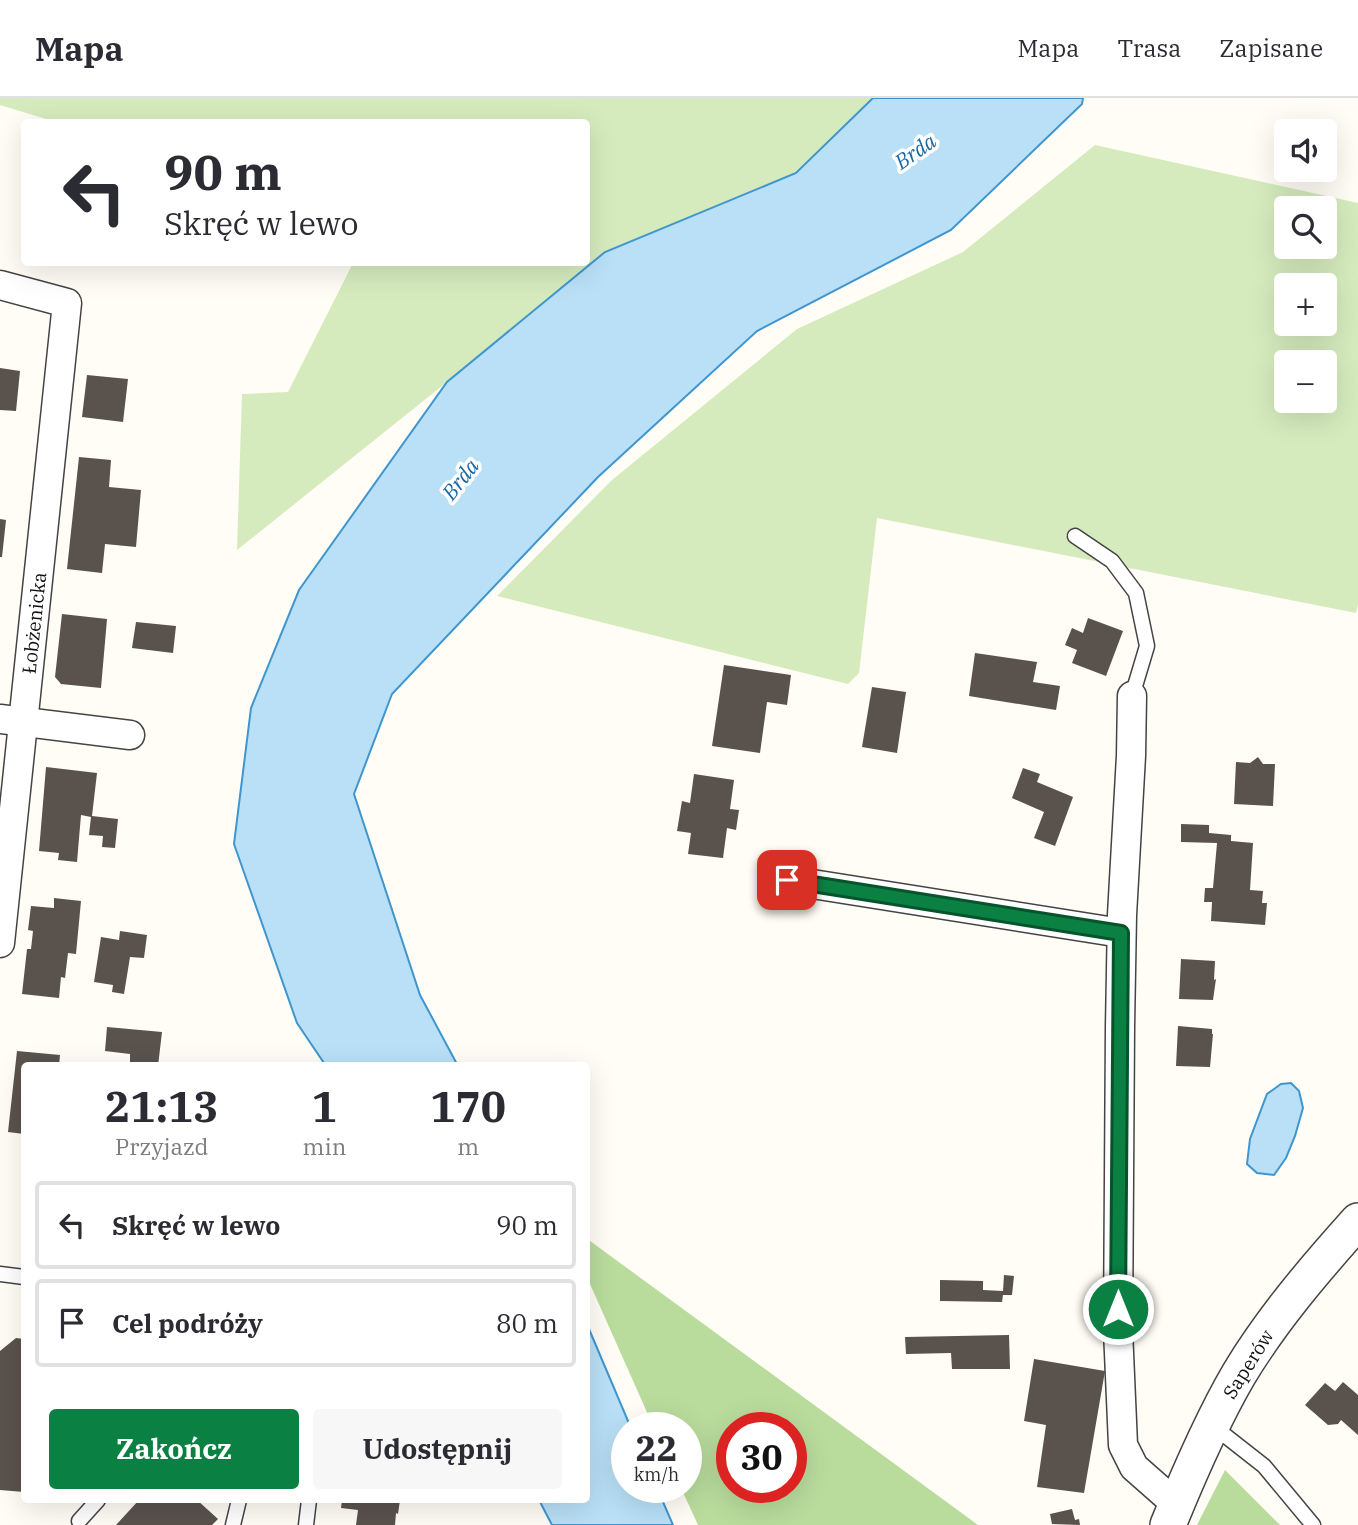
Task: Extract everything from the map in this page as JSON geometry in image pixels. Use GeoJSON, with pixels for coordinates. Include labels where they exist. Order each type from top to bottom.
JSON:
{"type":"FeatureCollection","features":[{"type":"Feature","properties":{"kind":"street","name":"Łobżenicka"},"geometry":{"type":"LineString","coordinates":[[0,285],[68,303],[12,721],[0,943]]}},
{"type":"Feature","properties":{"kind":"street"},"geometry":{"type":"LineString","coordinates":[[1132,696],[1121,933],[1118,1330],[1123,1444],[1134,1467],[1172,1515]]}},
{"type":"Feature","properties":{"kind":"street"},"geometry":{"type":"LineString","coordinates":[[12,721],[130,735]]}},
{"type":"Feature","properties":{"kind":"street"},"geometry":{"type":"LineString","coordinates":[[787,880],[1121,933]]}},
{"type":"Feature","properties":{"kind":"street","name":"Saperów"},"geometry":{"type":"LineString","coordinates":[[1172,1515],[1212,1425],[1239,1375],[1264,1336],[1358,1221]]}},
{"type":"Feature","properties":{"kind":"lane"},"geometry":{"type":"LineString","coordinates":[[1075,536],[1112,561],[1136,593],[1147,646],[1132,696]]}},
{"type":"Feature","properties":{"kind":"lane"},"geometry":{"type":"LineString","coordinates":[[0,1274],[21,1277]]}},
{"type":"Feature","properties":{"kind":"lane"},"geometry":{"type":"LineString","coordinates":[[1212,1425],[1264,1466],[1313,1525]]}},
{"type":"Feature","properties":{"kind":"lane"},"geometry":{"type":"LineString","coordinates":[[79,1521],[95,1503]]}},
{"type":"Feature","properties":{"kind":"lane"},"geometry":{"type":"LineString","coordinates":[[233,1525],[238,1503]]}},
{"type":"Feature","properties":{"kind":"lane"},"geometry":{"type":"LineString","coordinates":[[306,1525],[309,1503]]}},
{"type":"Feature","properties":{"kind":"green space"},"geometry":{"type":"Polygon","coordinates":[[[0,98],[873,98],[796,173],[605,252],[590,264],[590,119],[46,119],[0,105],[0,98]]]}},
{"type":"Feature","properties":{"kind":"green space"},"geometry":{"type":"Polygon","coordinates":[[[1095,145],[1326,196],[1274,196],[1274,259],[1337,259],[1337,198],[1358,203],[1356,613],[877,518],[859,673],[848,684],[497,596],[612,480],[797,329],[963,252],[1095,145]]]}},
{"type":"Feature","properties":{"kind":"green space"},"geometry":{"type":"Polygon","coordinates":[[[351,266],[588,266],[237,550],[242,394],[288,392],[351,266]]]}},
{"type":"Feature","properties":{"kind":"green space"},"geometry":{"type":"Polygon","coordinates":[[[590,1241],[978,1525],[698,1525],[688,1503],[702,1503],[702,1412],[647,1412],[590,1284],[590,1241]]]}},
{"type":"Feature","properties":{"kind":"green space"},"geometry":{"type":"Polygon","coordinates":[[[1225,1470],[1280,1525],[1197,1525],[1225,1470]]]}},
{"type":"Feature","properties":{"kind":"water","name":"Brda"},"geometry":{"type":"Polygon","coordinates":[[[873,98],[1083,98],[1082,104],[951,230],[757,331],[598,477],[392,694],[354,794],[420,995],[456,1062],[323,1062],[297,1023],[234,844],[251,708],[299,590],[447,382],[605,252],[796,173],[873,98]]]}},
{"type":"Feature","properties":{"kind":"water"},"geometry":{"type":"Polygon","coordinates":[[[1291,1083],[1299,1091],[1303,1108],[1295,1136],[1286,1158],[1274,1175],[1257,1173],[1247,1164],[1250,1139],[1267,1094],[1281,1084],[1291,1083]]]}},
{"type":"Feature","properties":{"kind":"water"},"geometry":{"type":"Polygon","coordinates":[[[590,1331],[624,1412],[611,1412],[611,1503],[663,1503],[673,1525],[552,1525],[541,1503],[590,1503],[590,1331]]]}},
{"type":"Feature","properties":{"kind":"building"},"geometry":{"type":"Polygon","coordinates":[[[0,368],[20,371],[16,411],[0,410],[0,368]]]}},
{"type":"Feature","properties":{"kind":"building"},"geometry":{"type":"Polygon","coordinates":[[[87,375],[128,379],[123,422],[82,417],[87,375]]]}},
{"type":"Feature","properties":{"kind":"building"},"geometry":{"type":"Polygon","coordinates":[[[79,457],[111,460],[109,487],[141,490],[136,547],[105,544],[102,573],[67,569],[79,457]]]}},
{"type":"Feature","properties":{"kind":"building"},"geometry":{"type":"Polygon","coordinates":[[[0,519],[6,520],[2,557],[0,557],[0,519]]]}},
{"type":"Feature","properties":{"kind":"building"},"geometry":{"type":"Polygon","coordinates":[[[62,614],[107,619],[101,688],[61,684],[55,677],[62,614]]]}},
{"type":"Feature","properties":{"kind":"building"},"geometry":{"type":"Polygon","coordinates":[[[1088,618],[1123,631],[1106,676],[1072,663],[1077,650],[1065,645],[1072,628],[1083,633],[1088,618]]]}},
{"type":"Feature","properties":{"kind":"building"},"geometry":{"type":"Polygon","coordinates":[[[136,622],[176,626],[173,653],[132,648],[136,622]]]}},
{"type":"Feature","properties":{"kind":"building"},"geometry":{"type":"Polygon","coordinates":[[[975,653],[1037,662],[1033,682],[1060,686],[1056,710],[969,696],[975,653]]]}},
{"type":"Feature","properties":{"kind":"building"},"geometry":{"type":"Polygon","coordinates":[[[724,665],[791,675],[787,705],[767,702],[760,753],[712,746],[724,665]]]}},
{"type":"Feature","properties":{"kind":"building"},"geometry":{"type":"Polygon","coordinates":[[[872,687],[906,692],[897,753],[862,747],[872,687]]]}},
{"type":"Feature","properties":{"kind":"building"},"geometry":{"type":"Polygon","coordinates":[[[1258,757],[1263,764],[1275,764],[1273,806],[1234,804],[1236,762],[1250,763],[1258,757]]]}},
{"type":"Feature","properties":{"kind":"building"},"geometry":{"type":"Polygon","coordinates":[[[46,767],[97,773],[92,816],[118,819],[115,848],[102,847],[103,836],[89,835],[91,817],[81,815],[77,862],[58,860],[59,853],[39,851],[46,767]]]}},
{"type":"Feature","properties":{"kind":"building"},"geometry":{"type":"Polygon","coordinates":[[[1023,768],[1040,774],[1037,782],[1073,797],[1055,846],[1034,838],[1044,812],[1012,798],[1023,768]]]}},
{"type":"Feature","properties":{"kind":"building"},"geometry":{"type":"Polygon","coordinates":[[[694,774],[734,780],[730,809],[739,810],[736,830],[727,828],[723,858],[688,854],[691,833],[677,831],[682,801],[690,803],[694,774]]]}},
{"type":"Feature","properties":{"kind":"building"},"geometry":{"type":"Polygon","coordinates":[[[1181,824],[1209,825],[1209,833],[1231,835],[1231,841],[1253,843],[1250,890],[1263,891],[1262,903],[1267,903],[1265,925],[1211,921],[1212,902],[1204,902],[1205,888],[1213,888],[1217,843],[1181,842],[1181,824]]]}},
{"type":"Feature","properties":{"kind":"building"},"geometry":{"type":"Polygon","coordinates":[[[54,898],[81,901],[76,954],[68,953],[65,978],[61,977],[59,998],[22,994],[27,949],[31,949],[33,931],[28,930],[31,906],[54,908],[54,898]]]}},
{"type":"Feature","properties":{"kind":"building"},"geometry":{"type":"Polygon","coordinates":[[[120,931],[147,935],[144,958],[130,957],[124,994],[112,992],[113,985],[94,982],[101,937],[119,940],[120,931]]]}},
{"type":"Feature","properties":{"kind":"building"},"geometry":{"type":"Polygon","coordinates":[[[1181,959],[1215,961],[1213,1000],[1179,999],[1181,959]]]}},
{"type":"Feature","properties":{"kind":"building"},"geometry":{"type":"Polygon","coordinates":[[[1178,1026],[1212,1029],[1210,1067],[1176,1066],[1178,1026]]]}},
{"type":"Feature","properties":{"kind":"building"},"geometry":{"type":"Polygon","coordinates":[[[107,1027],[162,1032],[158,1062],[130,1062],[130,1054],[105,1051],[107,1027]]]}},
{"type":"Feature","properties":{"kind":"building"},"geometry":{"type":"Polygon","coordinates":[[[17,1051],[60,1055],[59,1062],[21,1062],[21,1134],[8,1132],[17,1051]]]}},
{"type":"Feature","properties":{"kind":"building"},"geometry":{"type":"Polygon","coordinates":[[[1004,1275],[1014,1276],[1012,1295],[1003,1295],[1002,1302],[940,1301],[940,1280],[983,1281],[983,1290],[1003,1291],[1004,1275]]]}},
{"type":"Feature","properties":{"kind":"building"},"geometry":{"type":"Polygon","coordinates":[[[1009,1335],[1010,1369],[952,1369],[951,1353],[906,1354],[905,1337],[1009,1335]]]}},
{"type":"Feature","properties":{"kind":"building"},"geometry":{"type":"Polygon","coordinates":[[[16,1338],[21,1339],[21,1492],[0,1490],[0,1351],[16,1338]]]}},
{"type":"Feature","properties":{"kind":"building"},"geometry":{"type":"Polygon","coordinates":[[[1034,1359],[1105,1371],[1084,1493],[1037,1487],[1046,1425],[1024,1421],[1034,1359]]]}},
{"type":"Feature","properties":{"kind":"building"},"geometry":{"type":"Polygon","coordinates":[[[1343,1382],[1358,1395],[1358,1435],[1341,1420],[1338,1424],[1328,1425],[1305,1405],[1325,1383],[1335,1391],[1343,1382]]]}},
{"type":"Feature","properties":{"kind":"building"},"geometry":{"type":"Polygon","coordinates":[[[136,1503],[200,1503],[218,1519],[212,1525],[116,1525],[136,1503]]]}},
{"type":"Feature","properties":{"kind":"building"},"geometry":{"type":"Polygon","coordinates":[[[342,1503],[400,1503],[395,1525],[356,1525],[358,1510],[341,1508],[342,1503]]]}},
{"type":"Feature","properties":{"kind":"building"},"geometry":{"type":"Polygon","coordinates":[[[1072,1509],[1075,1520],[1079,1519],[1080,1525],[1052,1524],[1050,1514],[1072,1509]]]}},
{"type":"Feature","properties":{"kind":"route"},"geometry":{"type":"LineString","coordinates":[[787,880],[1121,933],[1118,1309]]}}]}
